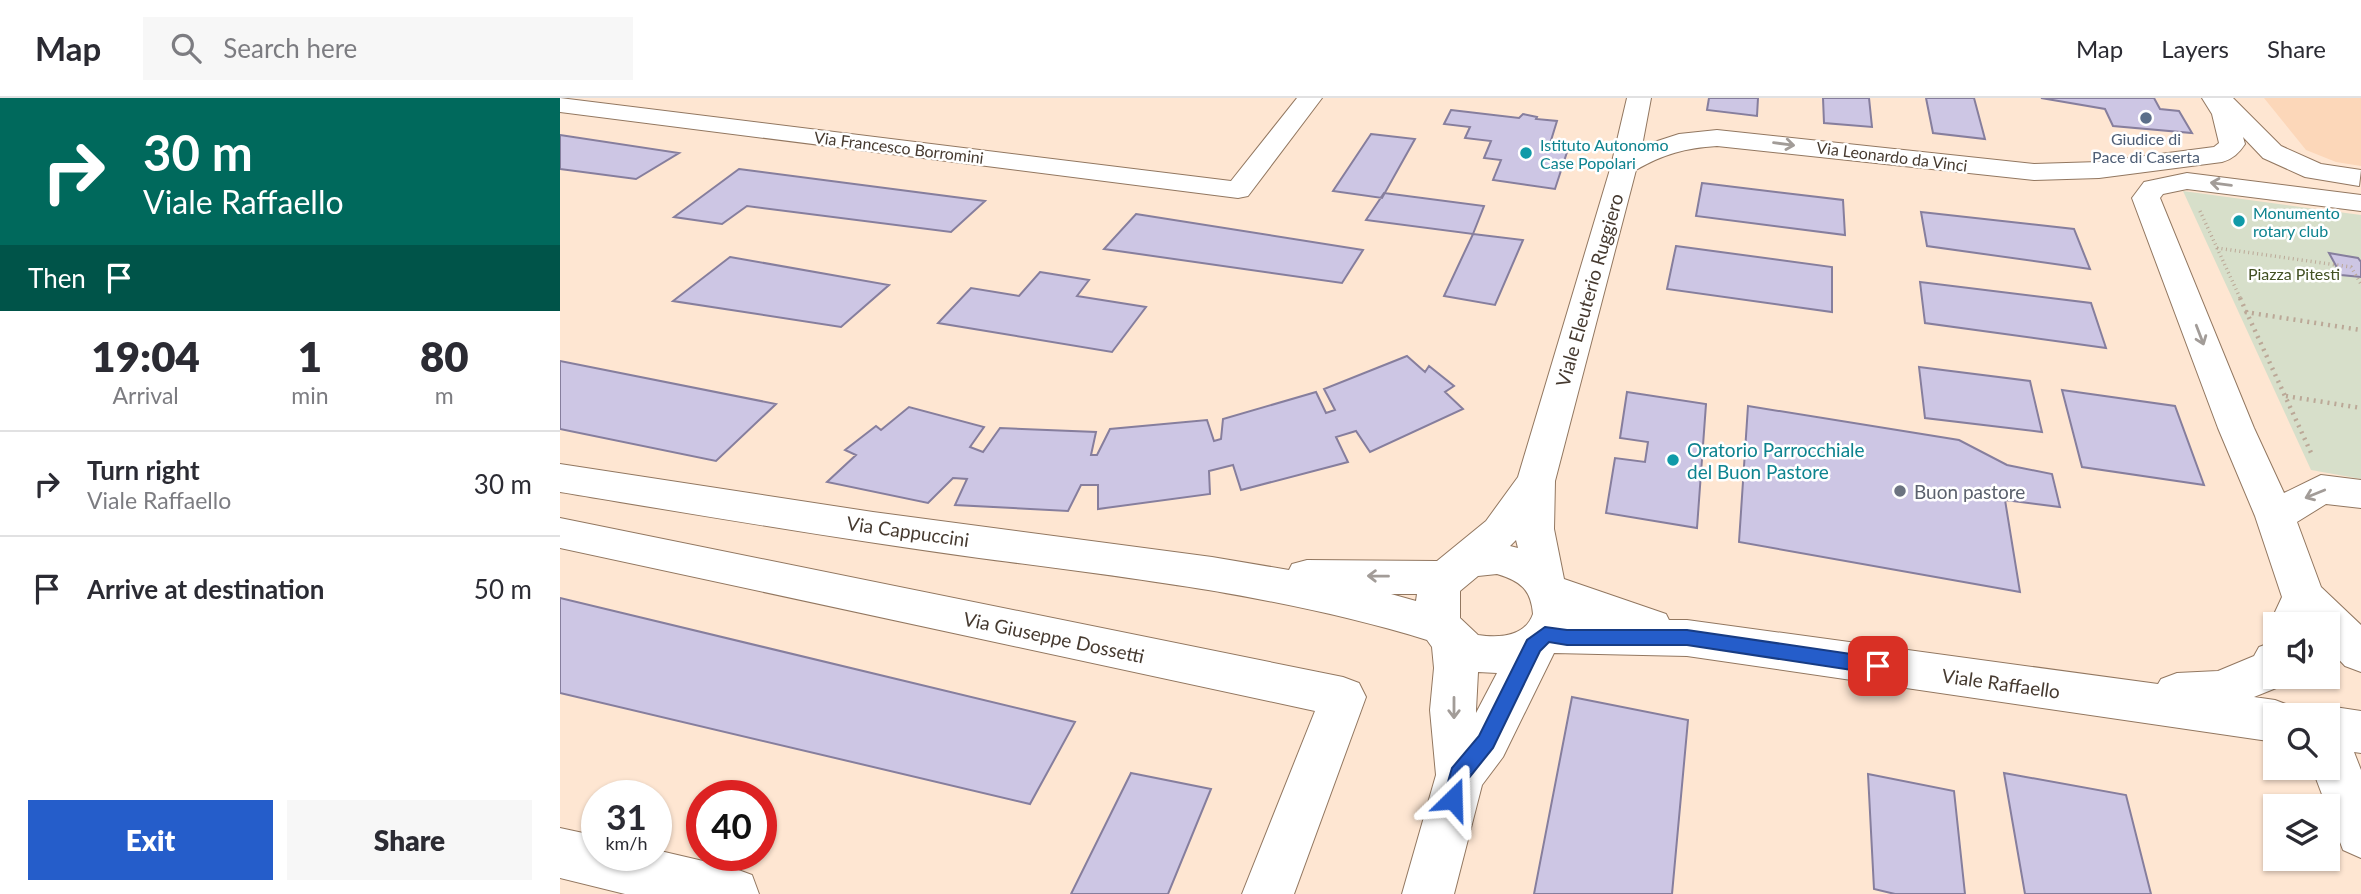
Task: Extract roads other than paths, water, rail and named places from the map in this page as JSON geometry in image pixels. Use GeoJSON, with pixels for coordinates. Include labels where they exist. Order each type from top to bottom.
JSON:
{"type":"FeatureCollection","features":[{"type":"Feature","properties":{"kind":"street","name":"Via Francesco Borromini"},"geometry":{"type":"LineString","coordinates":[[560,105],[1238,190],[1310,98]]}},
{"type":"Feature","properties":{"kind":"street","name":"Viale Eleuterio Ruggiero"},"geometry":{"type":"LineString","coordinates":[[1548,585],[1534,529],[1536,481],[1624,166],[1639,98]]}},
{"type":"Feature","properties":{"kind":"street"},"geometry":{"type":"LineString","coordinates":[[2217,98],[2232,144],[2246,165],[2286,188],[2311,195]]}},
{"type":"Feature","properties":{"kind":"street"},"geometry":{"type":"LineString","coordinates":[[2217,98],[2272,152],[2315,170],[2361,179]]}},
{"type":"Feature","properties":{"kind":"street","name":"Via Leonardo da Vinci"},"geometry":{"type":"LineString","coordinates":[[1660,112],[1749,140]]}},
{"type":"Feature","properties":{"kind":"street","name":"Via Leonardo da Vinci"},"geometry":{"type":"LineString","coordinates":[[1624,166],[1656,146],[1684,140],[1749,140],[2034,172],[2099,170],[2196,158],[2222,154],[2232,144]]}},
{"type":"Feature","properties":{"kind":"street","name":"Via Leonardo da Vinci"},"geometry":{"type":"LineString","coordinates":[[2034,172],[2116,198],[2129,207],[2164,244]]}},
{"type":"Feature","properties":{"kind":"street"},"geometry":{"type":"LineString","coordinates":[[2361,201],[2208,183],[2168,183],[2154,188],[2146,198],[2274,516],[2297,611],[2361,653]]}},
{"type":"Feature","properties":{"kind":"street","name":"Via Cappuccini"},"geometry":{"type":"LineString","coordinates":[[560,478],[913,533],[1256,579],[1447,634]]}},
{"type":"Feature","properties":{"kind":"street","name":"Viale Eleuterio Ruggiero"},"geometry":{"type":"LineString","coordinates":[[1455,572],[1500,532],[1536,481]]}},
{"type":"Feature","properties":{"kind":"street"},"geometry":{"type":"LineString","coordinates":[[2274,516],[2321,489],[2361,494]]}},
{"type":"Feature","properties":{"kind":"street","name":"Via Giuseppe Dossetti"},"geometry":{"type":"LineString","coordinates":[[560,533],[1343,697],[1268,894]]}},
{"type":"Feature","properties":{"kind":"street"},"geometry":{"type":"LineString","coordinates":[[1428,894],[1460,775],[1453,709],[1456,668],[1447,634],[1435,610],[1437,593],[1455,572],[1479,559],[1497,558],[1531,568],[1548,585],[1555,606],[1553,621],[1540,640],[1486,742],[1460,775]]}},
{"type":"Feature","properties":{"kind":"street","name":"Via Cappuccini"},"geometry":{"type":"LineString","coordinates":[[1256,579],[1455,572]]}},
{"type":"Feature","properties":{"kind":"street","name":"Viale Raffaello"},"geometry":{"type":"LineString","coordinates":[[1548,585],[1687,638]]}},
{"type":"Feature","properties":{"kind":"street"},"geometry":{"type":"LineString","coordinates":[[1447,634],[1467,650],[1484,655],[1519,653],[1540,640]]}},
{"type":"Feature","properties":{"kind":"street","name":"Viale Raffaello"},"geometry":{"type":"LineString","coordinates":[[1540,640],[1687,638],[2263,718]]}},
{"type":"Feature","properties":{"kind":"street"},"geometry":{"type":"LineString","coordinates":[[2098,697],[2220,691],[2263,673]]}},
{"type":"Feature","properties":{"kind":"street"},"geometry":{"type":"LineString","coordinates":[[2340,729],[2361,732]]}},
{"type":"Feature","properties":{"kind":"street"},"geometry":{"type":"LineString","coordinates":[[2340,779],[2361,834]]}},
{"type":"Feature","properties":{"kind":"street"},"geometry":{"type":"LineString","coordinates":[[560,853],[733,894]]}},
{"type":"Feature","properties":{"kind":"place","name":"Giudice di Pace di Caserta"},"geometry":{"type":"Point","coordinates":[2146,118]}},
{"type":"Feature","properties":{"kind":"place","name":"Istituto Autonomo Case Popolari"},"geometry":{"type":"Point","coordinates":[1526,153]}},
{"type":"Feature","properties":{"kind":"place","name":"Monumento rotary club"},"geometry":{"type":"Point","coordinates":[2239,221]}},
{"type":"Feature","properties":{"kind":"place","name":"Oratorio Parrocchiale del Buon Pastore"},"geometry":{"type":"Point","coordinates":[1673,460]}},
{"type":"Feature","properties":{"kind":"place","name":"Buon pastore"},"geometry":{"type":"Point","coordinates":[1900,491]}},
{"type":"Feature","properties":{"kind":"park label","name":"Piazza Pitesti"},"geometry":{"type":"Point","coordinates":[2294,273]}}]}
